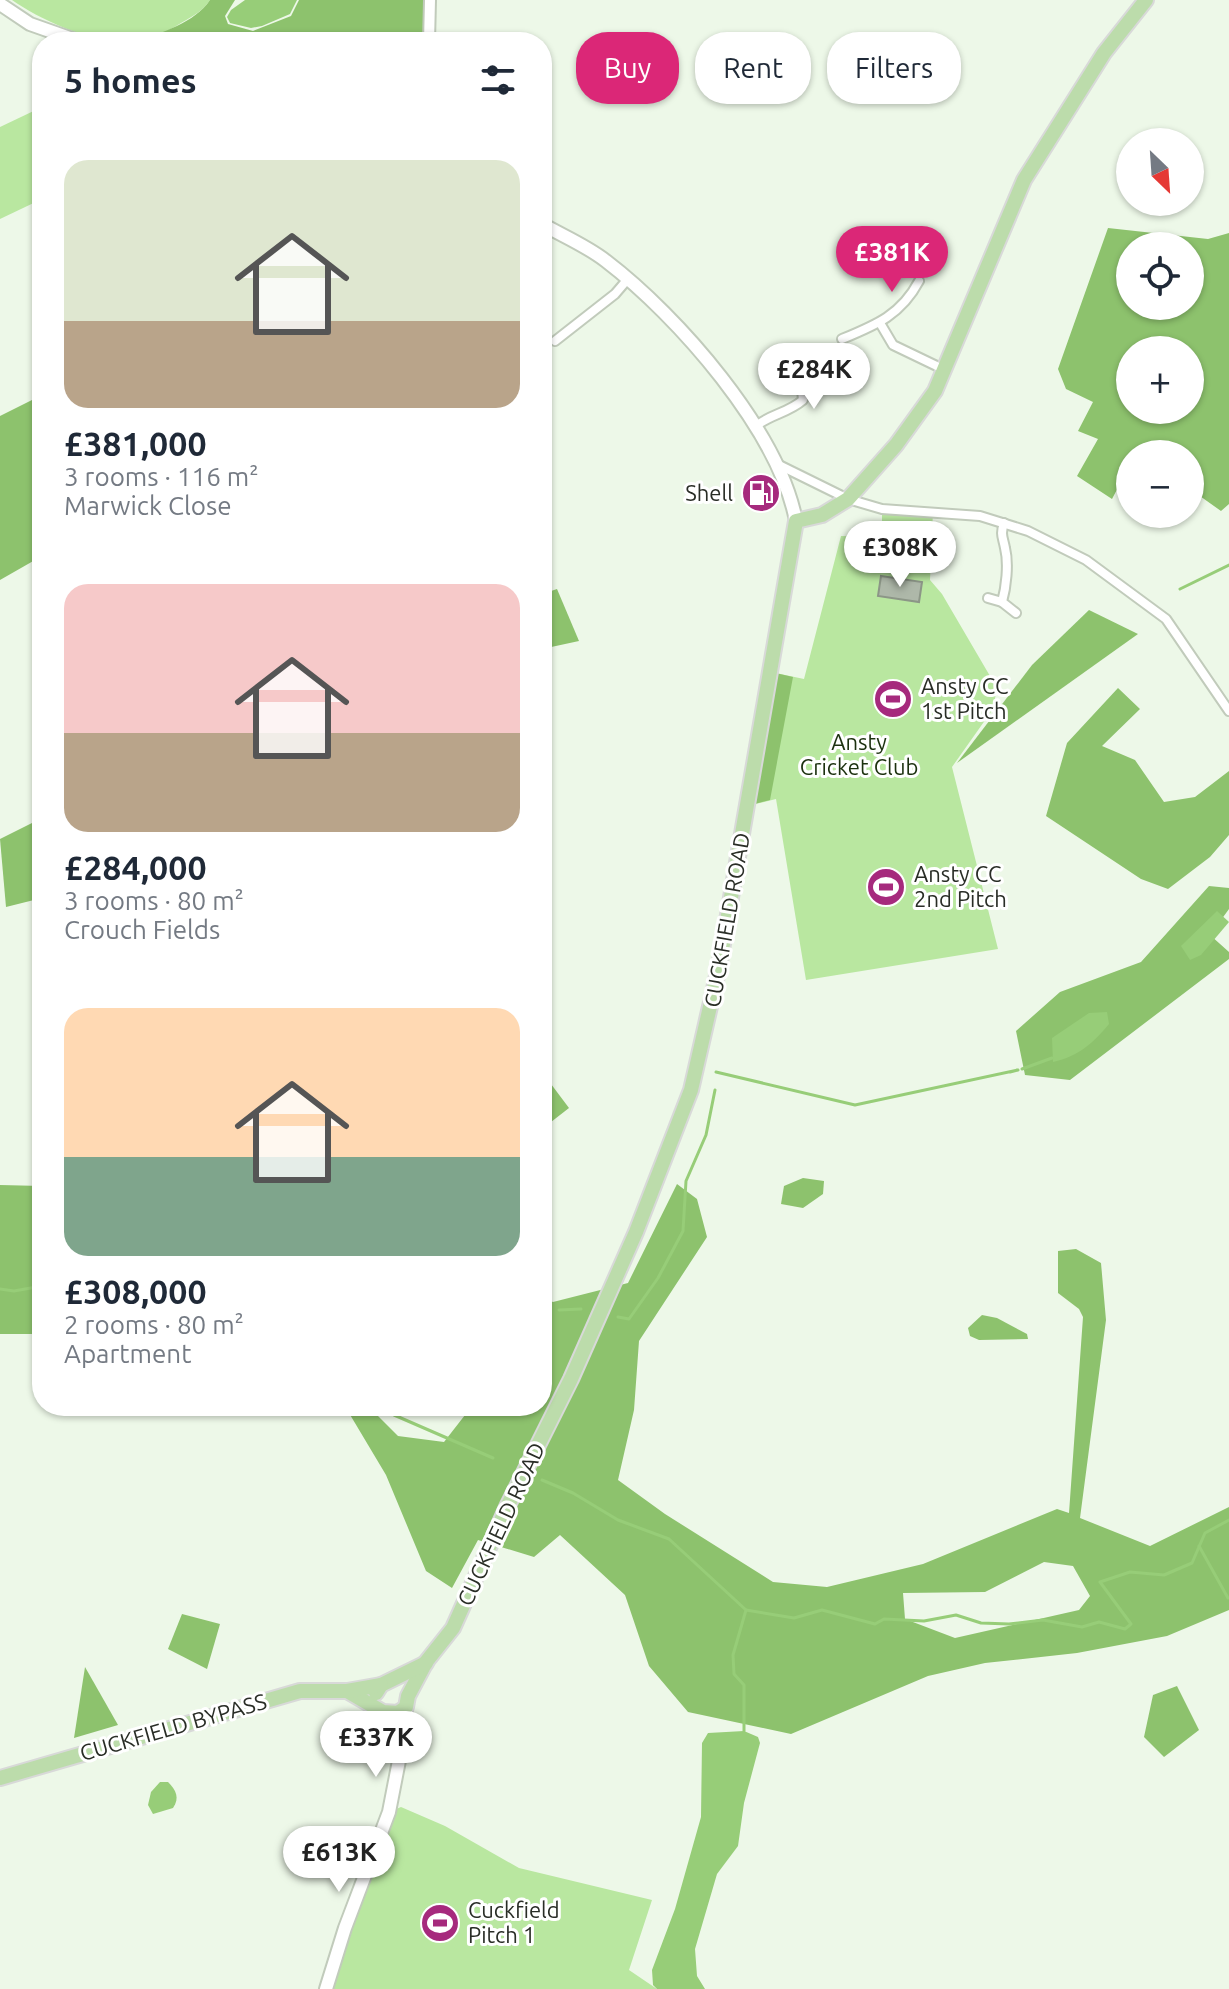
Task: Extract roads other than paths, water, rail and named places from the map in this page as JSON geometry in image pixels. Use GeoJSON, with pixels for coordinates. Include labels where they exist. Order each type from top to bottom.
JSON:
{"type":"FeatureCollection","features":[{"type":"Feature","properties":{"kind":"highway"},"geometry":{"type":"LineString","coordinates":[[796,521],[822,515],[848,499],[896,445],[946,371],[1024,180],[1104,53],[1146,0]]}},
{"type":"Feature","properties":{"kind":"highway","name":"CUCKFIELD ROAD"},"geometry":{"type":"LineString","coordinates":[[407,1701],[426,1662],[453,1628],[508,1505],[571,1379],[636,1232],[691,1090],[719,967],[796,521]]}},
{"type":"Feature","properties":{"kind":"highway","name":"CUCKFIELD ROAD"},"geometry":{"type":"LineString","coordinates":[[386,1684],[426,1662]]}},
{"type":"Feature","properties":{"kind":"highway"},"geometry":{"type":"LineString","coordinates":[[386,1684],[402,1686],[407,1701],[398,1713],[383,1712],[375,1699],[386,1684]]}},
{"type":"Feature","properties":{"kind":"highway","name":"CUCKFIELD BYPASS"},"geometry":{"type":"LineString","coordinates":[[0,1778],[276,1697],[321,1689],[347,1691],[386,1684]]}},
{"type":"Feature","properties":{"kind":"highway","name":"CUCKFIELD BYPASS"},"geometry":{"type":"LineString","coordinates":[[347,1691],[383,1712]]}},
{"type":"Feature","properties":{"kind":"main road"},"geometry":{"type":"LineString","coordinates":[[0,4],[30,24],[53,32]]}},
{"type":"Feature","properties":{"kind":"main road","name":"CUCKFIELD ROAD"},"geometry":{"type":"LineString","coordinates":[[552,230],[605,260],[679,330],[756,426],[787,485],[796,521]]}},
{"type":"Feature","properties":{"kind":"main road"},"geometry":{"type":"LineString","coordinates":[[326,1989],[345,1928],[389,1812],[404,1735],[407,1701]]}},
{"type":"Feature","properties":{"kind":"main road"},"geometry":{"type":"LineString","coordinates":[[383,1712],[399,1750]]}},
{"type":"Feature","properties":{"kind":"street"},"geometry":{"type":"LineString","coordinates":[[429,32],[430,0]]}},
{"type":"Feature","properties":{"kind":"street"},"geometry":{"type":"LineString","coordinates":[[555,341],[615,294],[627,280]]}},
{"type":"Feature","properties":{"kind":"street"},"geometry":{"type":"LineString","coordinates":[[842,339],[880,323],[909,299],[919,281]]}},
{"type":"Feature","properties":{"kind":"street"},"geometry":{"type":"LineString","coordinates":[[880,323],[893,345],[946,371]]}},
{"type":"Feature","properties":{"kind":"street"},"geometry":{"type":"LineString","coordinates":[[777,375],[804,361]]}},
{"type":"Feature","properties":{"kind":"street"},"geometry":{"type":"LineString","coordinates":[[756,426],[767,417],[780,415],[803,400],[802,390],[789,369]]}},
{"type":"Feature","properties":{"kind":"street"},"geometry":{"type":"LineString","coordinates":[[777,464],[848,499],[882,509],[980,516],[1004,523],[1086,560],[1166,619],[1229,711]]}},
{"type":"Feature","properties":{"kind":"street"},"geometry":{"type":"LineString","coordinates":[[1002,602],[1006,549],[1000,533],[1004,523]]}},
{"type":"Feature","properties":{"kind":"street"},"geometry":{"type":"LineString","coordinates":[[988,598],[1002,602],[1016,613]]}},
{"type":"Feature","properties":{"kind":"waterway"},"geometry":{"type":"LineString","coordinates":[[1180,589],[1229,565]]}},
{"type":"Feature","properties":{"kind":"waterway"},"geometry":{"type":"LineString","coordinates":[[1022,1069],[1052,1058]]}},
{"type":"Feature","properties":{"kind":"waterway"},"geometry":{"type":"LineString","coordinates":[[716,1072],[855,1105],[1018,1070],[1010,1072]]}},
{"type":"Feature","properties":{"kind":"waterway"},"geometry":{"type":"LineString","coordinates":[[618,1317],[629,1319],[658,1278],[683,1231],[686,1181],[706,1135],[715,1090]]}},
{"type":"Feature","properties":{"kind":"waterway"},"geometry":{"type":"LineString","coordinates":[[0,1289],[14,1291],[32,1288]]}},
{"type":"Feature","properties":{"kind":"waterway"},"geometry":{"type":"LineString","coordinates":[[559,1310],[581,1309]]}},
{"type":"Feature","properties":{"kind":"waterway"},"geometry":{"type":"LineString","coordinates":[[396,1416],[493,1458]]}},
{"type":"Feature","properties":{"kind":"waterway"},"geometry":{"type":"LineString","coordinates":[[542,1480],[573,1493],[618,1520],[669,1539],[746,1610],[794,1618],[822,1610],[875,1624],[884,1619],[924,1621],[956,1615],[981,1623],[1043,1620],[1082,1627],[1099,1622],[1125,1629],[1131,1624],[1100,1582],[1130,1572],[1164,1575],[1192,1563],[1205,1533],[1229,1520]]}},
{"type":"Feature","properties":{"kind":"waterway"},"geometry":{"type":"LineString","coordinates":[[1199,1546],[1228,1598]]}},
{"type":"Feature","properties":{"kind":"waterway"},"geometry":{"type":"LineString","coordinates":[[744,1731],[744,1685],[734,1674],[733,1655],[746,1610]]}},
{"type":"Feature","properties":{"kind":"place","name":"Shell"},"geometry":{"type":"Point","coordinates":[761,493]}},
{"type":"Feature","properties":{"kind":"place","name":"Ansty CC 1st Pitch"},"geometry":{"type":"Point","coordinates":[893,699]}},
{"type":"Feature","properties":{"kind":"place","name":"Ansty CC 2nd Pitch"},"geometry":{"type":"Point","coordinates":[886,887]}},
{"type":"Feature","properties":{"kind":"place","name":"Cuckfield Pitch 1"},"geometry":{"type":"Point","coordinates":[440,1923]}},
{"type":"Feature","properties":{"kind":"park label","name":"Ansty Cricket Club"},"geometry":{"type":"Point","coordinates":[859,754]}}]}
